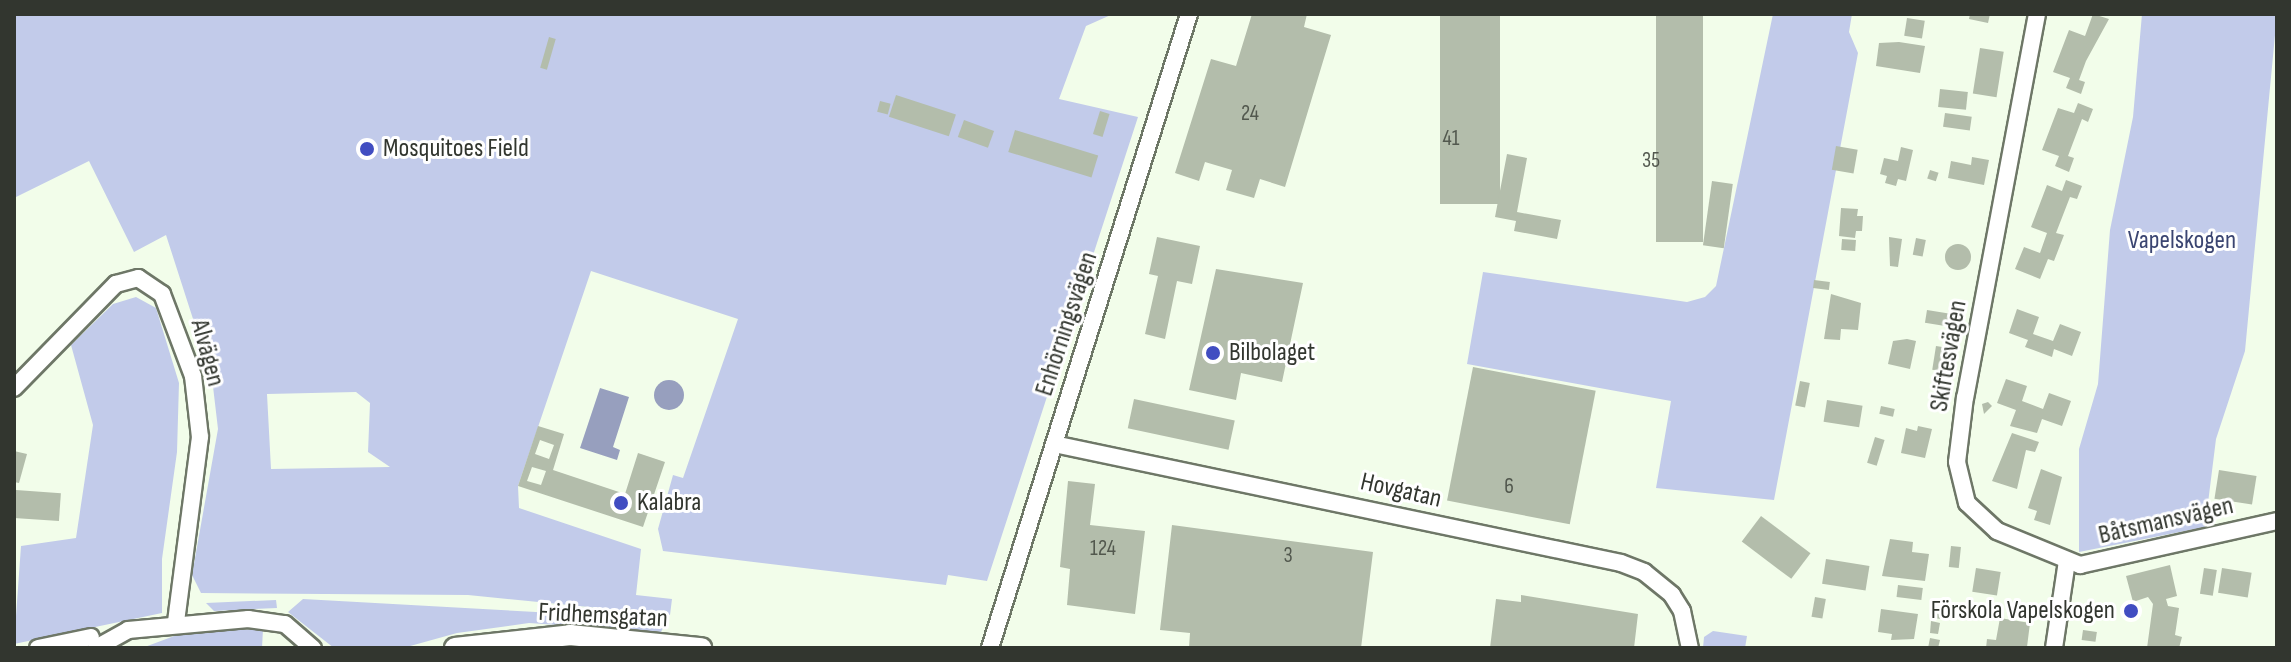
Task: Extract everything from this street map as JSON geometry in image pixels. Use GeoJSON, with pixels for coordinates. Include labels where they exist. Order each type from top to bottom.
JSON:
{"type":"FeatureCollection","features":[{"type":"Feature","properties":{"kind":"street","name":"Enhörningsvägen"},"geometry":{"type":"LineString","coordinates":[[990,648],[1189,14]]}},
{"type":"Feature","properties":{"kind":"street","name":"Skiftesvägen"},"geometry":{"type":"LineString","coordinates":[[2037,14],[1957,462],[1967,503],[1980,520],[2067,561]]}},
{"type":"Feature","properties":{"kind":"street","name":"Alvägen"},"geometry":{"type":"LineString","coordinates":[[14,388],[116,284],[138,278],[162,294],[193,376],[200,437],[176,623]]}},
{"type":"Feature","properties":{"kind":"street","name":"Hovgatan"},"geometry":{"type":"LineString","coordinates":[[1054,444],[1621,563],[1644,572],[1672,595],[1682,611],[1690,648]]}},
{"type":"Feature","properties":{"kind":"street","name":"Båtsmansvägen"},"geometry":{"type":"LineString","coordinates":[[2067,561],[2080,565],[2108,560],[2277,521]]}},
{"type":"Feature","properties":{"kind":"street"},"geometry":{"type":"LineString","coordinates":[[2054,648],[2067,561]]}},
{"type":"Feature","properties":{"kind":"street"},"geometry":{"type":"LineString","coordinates":[[38,648],[94,642],[128,630],[176,623],[277,621],[297,631],[313,648]]}},
{"type":"Feature","properties":{"kind":"street","name":"Fridhemsgatan"},"geometry":{"type":"LineString","coordinates":[[455,648],[570,635],[701,648]]}},
{"type":"Feature","properties":{"kind":"green space"},"geometry":{"type":"Polygon","coordinates":[[[14,14],[1113,14],[1086,26],[1059,99],[1138,117],[987,581],[948,575],[946,585],[663,551],[658,529],[673,475],[683,478],[738,319],[591,271],[518,486],[519,508],[641,549],[636,595],[672,599],[670,615],[468,595],[201,593],[192,575],[218,429],[212,378],[166,235],[134,252],[89,161],[14,198],[14,14]],[[356,392],[267,394],[271,469],[390,467],[368,452],[370,403],[356,392]]]}},
{"type":"Feature","properties":{"kind":"green space"},"geometry":{"type":"Polygon","coordinates":[[[1773,14],[1852,14],[1849,32],[1858,53],[1774,500],[1656,488],[1671,401],[1467,364],[1483,272],[1687,302],[1705,297],[1716,286],[1773,14]]]}},
{"type":"Feature","properties":{"kind":"green space","name":"Vapelskogen"},"geometry":{"type":"Polygon","coordinates":[[[2142,14],[2277,14],[2245,351],[2216,439],[2205,527],[2079,552],[2079,449],[2098,384],[2110,230],[2133,117],[2142,14]]]}},
{"type":"Feature","properties":{"kind":"green space"},"geometry":{"type":"Polygon","coordinates":[[[136,297],[156,308],[179,383],[177,452],[162,559],[162,613],[14,644],[21,546],[76,538],[93,425],[71,345],[113,304],[136,297]]]}},
{"type":"Feature","properties":{"kind":"green space"},"geometry":{"type":"Polygon","coordinates":[[[303,599],[536,612],[663,628],[661,632],[529,623],[457,633],[403,648],[334,648],[288,612],[303,599]]]}},
{"type":"Feature","properties":{"kind":"green space"},"geometry":{"type":"Polygon","coordinates":[[[276,600],[277,608],[214,611],[206,603],[276,600]]]}},
{"type":"Feature","properties":{"kind":"green space"},"geometry":{"type":"Polygon","coordinates":[[[263,629],[262,648],[142,648],[185,632],[263,629]]]}},
{"type":"Feature","properties":{"kind":"green space"},"geometry":{"type":"Polygon","coordinates":[[[1713,631],[1747,636],[1745,648],[1703,648],[1704,637],[1713,631]]]}},
{"type":"Feature","properties":{"kind":"shaded area"},"geometry":{"type":"Polygon","coordinates":[[[669,380],[680,384],[684,395],[680,406],[669,410],[658,406],[654,395],[658,384],[669,380]]]}},
{"type":"Feature","properties":{"kind":"shaded area"},"geometry":{"type":"Polygon","coordinates":[[[600,388],[629,397],[613,447],[620,450],[617,460],[580,448],[600,388]]]}},
{"type":"Feature","properties":{"kind":"building"},"geometry":{"type":"Polygon","coordinates":[[[1252,14],[1307,14],[1304,27],[1331,35],[1285,187],[1260,179],[1254,198],[1226,190],[1232,170],[1205,162],[1199,181],[1175,173],[1211,59],[1236,66],[1252,14]]]}},
{"type":"Feature","properties":{"kind":"building"},"geometry":{"type":"Polygon","coordinates":[[[1440,14],[1500,14],[1500,204],[1440,204],[1440,14]]]}},
{"type":"Feature","properties":{"kind":"building"},"geometry":{"type":"Polygon","coordinates":[[[1656,14],[1703,14],[1703,242],[1656,242],[1656,14]]]}},
{"type":"Feature","properties":{"kind":"building"},"geometry":{"type":"Polygon","coordinates":[[[1970,14],[1990,14],[1988,23],[1969,19],[1970,14]]]}},
{"type":"Feature","properties":{"kind":"building"},"geometry":{"type":"Polygon","coordinates":[[[2093,14],[2109,19],[2086,61],[2079,80],[2085,82],[2081,94],[2066,88],[2070,78],[2053,72],[2069,30],[2085,36],[2093,14]]]}},
{"type":"Feature","properties":{"kind":"building"},"geometry":{"type":"Polygon","coordinates":[[[1907,18],[1925,21],[1922,39],[1904,36],[1907,18]]]}},
{"type":"Feature","properties":{"kind":"building"},"geometry":{"type":"Polygon","coordinates":[[[549,37],[556,39],[547,70],[540,68],[549,37]]]}},
{"type":"Feature","properties":{"kind":"building"},"geometry":{"type":"Polygon","coordinates":[[[1879,43],[1925,46],[1920,73],[1876,66],[1879,43]]]}},
{"type":"Feature","properties":{"kind":"building"},"geometry":{"type":"Polygon","coordinates":[[[1980,48],[2004,52],[1997,97],[1973,93],[1980,48]]]}},
{"type":"Feature","properties":{"kind":"building"},"geometry":{"type":"Polygon","coordinates":[[[1940,89],[1968,92],[1966,110],[1938,107],[1940,89]]]}},
{"type":"Feature","properties":{"kind":"building"},"geometry":{"type":"Polygon","coordinates":[[[896,95],[956,114],[949,136],[889,117],[896,95]]]}},
{"type":"Feature","properties":{"kind":"building"},"geometry":{"type":"Polygon","coordinates":[[[880,101],[891,104],[888,114],[877,112],[880,101]]]}},
{"type":"Feature","properties":{"kind":"building"},"geometry":{"type":"Polygon","coordinates":[[[2078,103],[2093,109],[2088,122],[2082,119],[2068,156],[2074,158],[2069,172],[2055,166],[2059,156],[2042,150],[2058,108],[2074,113],[2078,103]]]}},
{"type":"Feature","properties":{"kind":"building"},"geometry":{"type":"Polygon","coordinates":[[[1100,111],[1110,114],[1103,137],[1093,134],[1100,111]]]}},
{"type":"Feature","properties":{"kind":"building"},"geometry":{"type":"Polygon","coordinates":[[[1945,113],[1972,117],[1970,131],[1943,127],[1945,113]]]}},
{"type":"Feature","properties":{"kind":"building"},"geometry":{"type":"Polygon","coordinates":[[[964,120],[994,131],[988,148],[958,137],[964,120]]]}},
{"type":"Feature","properties":{"kind":"building"},"geometry":{"type":"Polygon","coordinates":[[[1015,130],[1098,155],[1091,177],[1008,152],[1015,130]]]}},
{"type":"Feature","properties":{"kind":"building"},"geometry":{"type":"Polygon","coordinates":[[[1836,146],[1858,150],[1853,173],[1832,170],[1836,146]]]}},
{"type":"Feature","properties":{"kind":"building"},"geometry":{"type":"Polygon","coordinates":[[[1901,147],[1913,150],[1906,181],[1898,179],[1896,186],[1885,183],[1887,176],[1880,174],[1884,158],[1898,161],[1901,147]]]}},
{"type":"Feature","properties":{"kind":"building"},"geometry":{"type":"Polygon","coordinates":[[[1507,154],[1527,158],[1517,212],[1561,220],[1557,239],[1514,231],[1516,221],[1495,217],[1507,154]]]}},
{"type":"Feature","properties":{"kind":"building"},"geometry":{"type":"Polygon","coordinates":[[[1972,157],[1989,160],[1984,185],[1948,178],[1951,161],[1971,165],[1972,157]]]}},
{"type":"Feature","properties":{"kind":"building"},"geometry":{"type":"Polygon","coordinates":[[[1930,170],[1939,173],[1936,181],[1927,179],[1930,170]]]}},
{"type":"Feature","properties":{"kind":"building"},"geometry":{"type":"Polygon","coordinates":[[[2066,180],[2082,186],[2077,199],[2070,197],[2056,233],[2064,235],[2054,261],[2048,259],[2040,279],[2015,269],[2024,247],[2040,253],[2047,233],[2031,227],[2047,185],[2062,191],[2066,180]]]}},
{"type":"Feature","properties":{"kind":"building"},"geometry":{"type":"Polygon","coordinates":[[[1712,181],[1733,184],[1724,248],[1703,245],[1712,181]]]}},
{"type":"Feature","properties":{"kind":"building"},"geometry":{"type":"Polygon","coordinates":[[[1841,208],[1858,209],[1857,216],[1863,216],[1862,231],[1856,231],[1855,238],[1839,236],[1841,208]]]}},
{"type":"Feature","properties":{"kind":"building"},"geometry":{"type":"Polygon","coordinates":[[[1157,237],[1200,246],[1192,284],[1177,281],[1165,339],[1145,334],[1158,276],[1149,274],[1157,237]]]}},
{"type":"Feature","properties":{"kind":"building"},"geometry":{"type":"Polygon","coordinates":[[[1889,237],[1902,239],[1898,267],[1890,266],[1889,237]]]}},
{"type":"Feature","properties":{"kind":"building"},"geometry":{"type":"Polygon","coordinates":[[[1916,238],[1926,240],[1923,257],[1913,255],[1916,238]]]}},
{"type":"Feature","properties":{"kind":"building"},"geometry":{"type":"Polygon","coordinates":[[[1842,239],[1856,240],[1855,251],[1841,250],[1842,239]]]}},
{"type":"Feature","properties":{"kind":"building"},"geometry":{"type":"Polygon","coordinates":[[[1958,244],[1967,248],[1971,257],[1967,266],[1958,270],[1949,266],[1945,257],[1949,248],[1958,244]]]}},
{"type":"Feature","properties":{"kind":"building"},"geometry":{"type":"Polygon","coordinates":[[[1216,269],[1303,283],[1282,382],[1241,373],[1236,400],[1189,390],[1216,269]]]}},
{"type":"Feature","properties":{"kind":"building"},"geometry":{"type":"Polygon","coordinates":[[[1814,280],[1830,282],[1829,290],[1813,288],[1814,280]]]}},
{"type":"Feature","properties":{"kind":"building"},"geometry":{"type":"Polygon","coordinates":[[[1831,294],[1861,303],[1858,330],[1841,329],[1840,340],[1824,339],[1831,294]]]}},
{"type":"Feature","properties":{"kind":"building"},"geometry":{"type":"Polygon","coordinates":[[[2017,309],[2039,317],[2033,334],[2053,341],[2060,324],[2081,332],[2072,356],[2054,349],[2052,357],[2025,347],[2028,340],[2009,333],[2017,309]]]}},
{"type":"Feature","properties":{"kind":"building"},"geometry":{"type":"Polygon","coordinates":[[[1927,310],[1952,314],[1950,327],[1925,323],[1927,310]]]}},
{"type":"Feature","properties":{"kind":"building"},"geometry":{"type":"Polygon","coordinates":[[[1893,341],[1916,341],[1910,369],[1888,364],[1893,341]]]}},
{"type":"Feature","properties":{"kind":"building"},"geometry":{"type":"Polygon","coordinates":[[[1936,346],[1955,349],[1951,373],[1932,370],[1936,346]]]}},
{"type":"Feature","properties":{"kind":"building"},"geometry":{"type":"Polygon","coordinates":[[[1473,367],[1596,391],[1570,524],[1447,501],[1473,367]]]}},
{"type":"Feature","properties":{"kind":"building"},"geometry":{"type":"Polygon","coordinates":[[[2006,379],[2027,386],[2022,401],[2043,409],[2049,393],[2071,401],[2062,426],[2042,419],[2037,433],[2010,426],[2016,410],[1997,403],[2006,379]]]}},
{"type":"Feature","properties":{"kind":"building"},"geometry":{"type":"Polygon","coordinates":[[[1800,381],[1810,383],[1805,407],[1795,406],[1800,381]]]}},
{"type":"Feature","properties":{"kind":"building"},"geometry":{"type":"Polygon","coordinates":[[[1134,399],[1235,420],[1229,450],[1128,428],[1134,399]]]}},
{"type":"Feature","properties":{"kind":"building"},"geometry":{"type":"Polygon","coordinates":[[[1827,400],[1863,406],[1859,427],[1824,422],[1827,400]]]}},
{"type":"Feature","properties":{"kind":"building"},"geometry":{"type":"Polygon","coordinates":[[[1988,402],[1992,406],[1984,414],[1982,404],[1988,402]]]}},
{"type":"Feature","properties":{"kind":"building"},"geometry":{"type":"Polygon","coordinates":[[[1881,406],[1895,409],[1893,417],[1879,414],[1881,406]]]}},
{"type":"Feature","properties":{"kind":"building"},"geometry":{"type":"Polygon","coordinates":[[[538,426],[564,434],[553,470],[625,494],[638,453],[665,462],[643,527],[518,486],[538,426]],[[540,440],[535,454],[549,459],[554,445],[540,440]],[[532,467],[527,481],[541,485],[546,471],[532,467]]]}},
{"type":"Feature","properties":{"kind":"building"},"geometry":{"type":"Polygon","coordinates":[[[1918,426],[1932,429],[1925,458],[1901,453],[1906,428],[1917,431],[1918,426]]]}},
{"type":"Feature","properties":{"kind":"building"},"geometry":{"type":"Polygon","coordinates":[[[2012,433],[2039,442],[2035,452],[2026,450],[2017,489],[1992,481],[2012,433]]]}},
{"type":"Feature","properties":{"kind":"building"},"geometry":{"type":"Polygon","coordinates":[[[1875,437],[1885,440],[1877,466],[1867,463],[1875,437]]]}},
{"type":"Feature","properties":{"kind":"building"},"geometry":{"type":"Polygon","coordinates":[[[14,451],[27,454],[19,483],[14,482],[14,451]]]}},
{"type":"Feature","properties":{"kind":"building"},"geometry":{"type":"Polygon","coordinates":[[[2041,469],[2062,477],[2050,525],[2034,520],[2037,511],[2028,508],[2041,469]]]}},
{"type":"Feature","properties":{"kind":"building"},"geometry":{"type":"Polygon","coordinates":[[[2219,470],[2257,476],[2252,505],[2214,499],[2219,470]]]}},
{"type":"Feature","properties":{"kind":"building"},"geometry":{"type":"Polygon","coordinates":[[[1068,481],[1095,484],[1090,525],[1145,531],[1135,614],[1067,605],[1070,569],[1060,567],[1068,481]]]}},
{"type":"Feature","properties":{"kind":"building"},"geometry":{"type":"Polygon","coordinates":[[[16,490],[61,493],[59,521],[14,518],[16,490]]]}},
{"type":"Feature","properties":{"kind":"building"},"geometry":{"type":"Polygon","coordinates":[[[1761,516],[1811,553],[1791,579],[1742,542],[1761,516]]]}},
{"type":"Feature","properties":{"kind":"building"},"geometry":{"type":"Polygon","coordinates":[[[1172,525],[1373,552],[1361,648],[1189,648],[1190,633],[1160,630],[1172,525]]]}},
{"type":"Feature","properties":{"kind":"building"},"geometry":{"type":"Polygon","coordinates":[[[1890,539],[1913,542],[1912,552],[1929,554],[1925,581],[1882,576],[1890,539]]]}},
{"type":"Feature","properties":{"kind":"building"},"geometry":{"type":"Polygon","coordinates":[[[1951,546],[1961,547],[1959,568],[1949,567],[1951,546]]]}},
{"type":"Feature","properties":{"kind":"building"},"geometry":{"type":"Polygon","coordinates":[[[1826,559],[1869,566],[1866,591],[1822,584],[1826,559]]]}},
{"type":"Feature","properties":{"kind":"building"},"geometry":{"type":"Polygon","coordinates":[[[2170,565],[2177,596],[2166,599],[2168,606],[2179,608],[2175,635],[2182,637],[2179,648],[2147,648],[2153,604],[2148,597],[2133,602],[2126,576],[2170,565]]]}},
{"type":"Feature","properties":{"kind":"building"},"geometry":{"type":"Polygon","coordinates":[[[1976,568],[2001,572],[1997,596],[1972,592],[1976,568]]]}},
{"type":"Feature","properties":{"kind":"building"},"geometry":{"type":"Polygon","coordinates":[[[2204,568],[2217,570],[2213,596],[2200,594],[2204,568]]]}},
{"type":"Feature","properties":{"kind":"building"},"geometry":{"type":"Polygon","coordinates":[[[2222,568],[2252,573],[2248,597],[2218,593],[2222,568]]]}},
{"type":"Feature","properties":{"kind":"building"},"geometry":{"type":"Polygon","coordinates":[[[1898,585],[1923,588],[1921,600],[1897,597],[1898,585]]]}},
{"type":"Feature","properties":{"kind":"building"},"geometry":{"type":"Polygon","coordinates":[[[1521,595],[1638,614],[1634,648],[1490,648],[1496,599],[1521,602],[1521,595]]]}},
{"type":"Feature","properties":{"kind":"building"},"geometry":{"type":"Polygon","coordinates":[[[1815,597],[1826,599],[1822,619],[1812,617],[1815,597]]]}},
{"type":"Feature","properties":{"kind":"building"},"geometry":{"type":"Polygon","coordinates":[[[1881,609],[1918,614],[1914,639],[1891,640],[1892,634],[1878,632],[1881,609]]]}},
{"type":"Feature","properties":{"kind":"building"},"geometry":{"type":"Polygon","coordinates":[[[1933,611],[1943,613],[1942,619],[1932,618],[1933,611]]]}},
{"type":"Feature","properties":{"kind":"building"},"geometry":{"type":"Polygon","coordinates":[[[2000,618],[2030,623],[2027,647],[1986,648],[1987,639],[1996,640],[2000,618]]]}},
{"type":"Feature","properties":{"kind":"building"},"geometry":{"type":"Polygon","coordinates":[[[1931,621],[1940,623],[1938,634],[1930,633],[1931,621]]]}},
{"type":"Feature","properties":{"kind":"building"},"geometry":{"type":"Polygon","coordinates":[[[2083,630],[2097,632],[2095,642],[2082,640],[2083,630]]]}},
{"type":"Feature","properties":{"kind":"building"},"geometry":{"type":"Polygon","coordinates":[[[1930,638],[1940,640],[1938,648],[1928,648],[1930,638]]]}},
{"type":"Feature","properties":{"kind":"place","name":"Mosquitoes Field"},"geometry":{"type":"Point","coordinates":[367,149]}},
{"type":"Feature","properties":{"kind":"place","name":"Bilbolaget"},"geometry":{"type":"Point","coordinates":[1213,353]}},
{"type":"Feature","properties":{"kind":"place","name":"Kalabra"},"geometry":{"type":"Point","coordinates":[621,503]}},
{"type":"Feature","properties":{"kind":"place","name":"Förskola Vapelskogen"},"geometry":{"type":"Point","coordinates":[2131,611]}}]}
